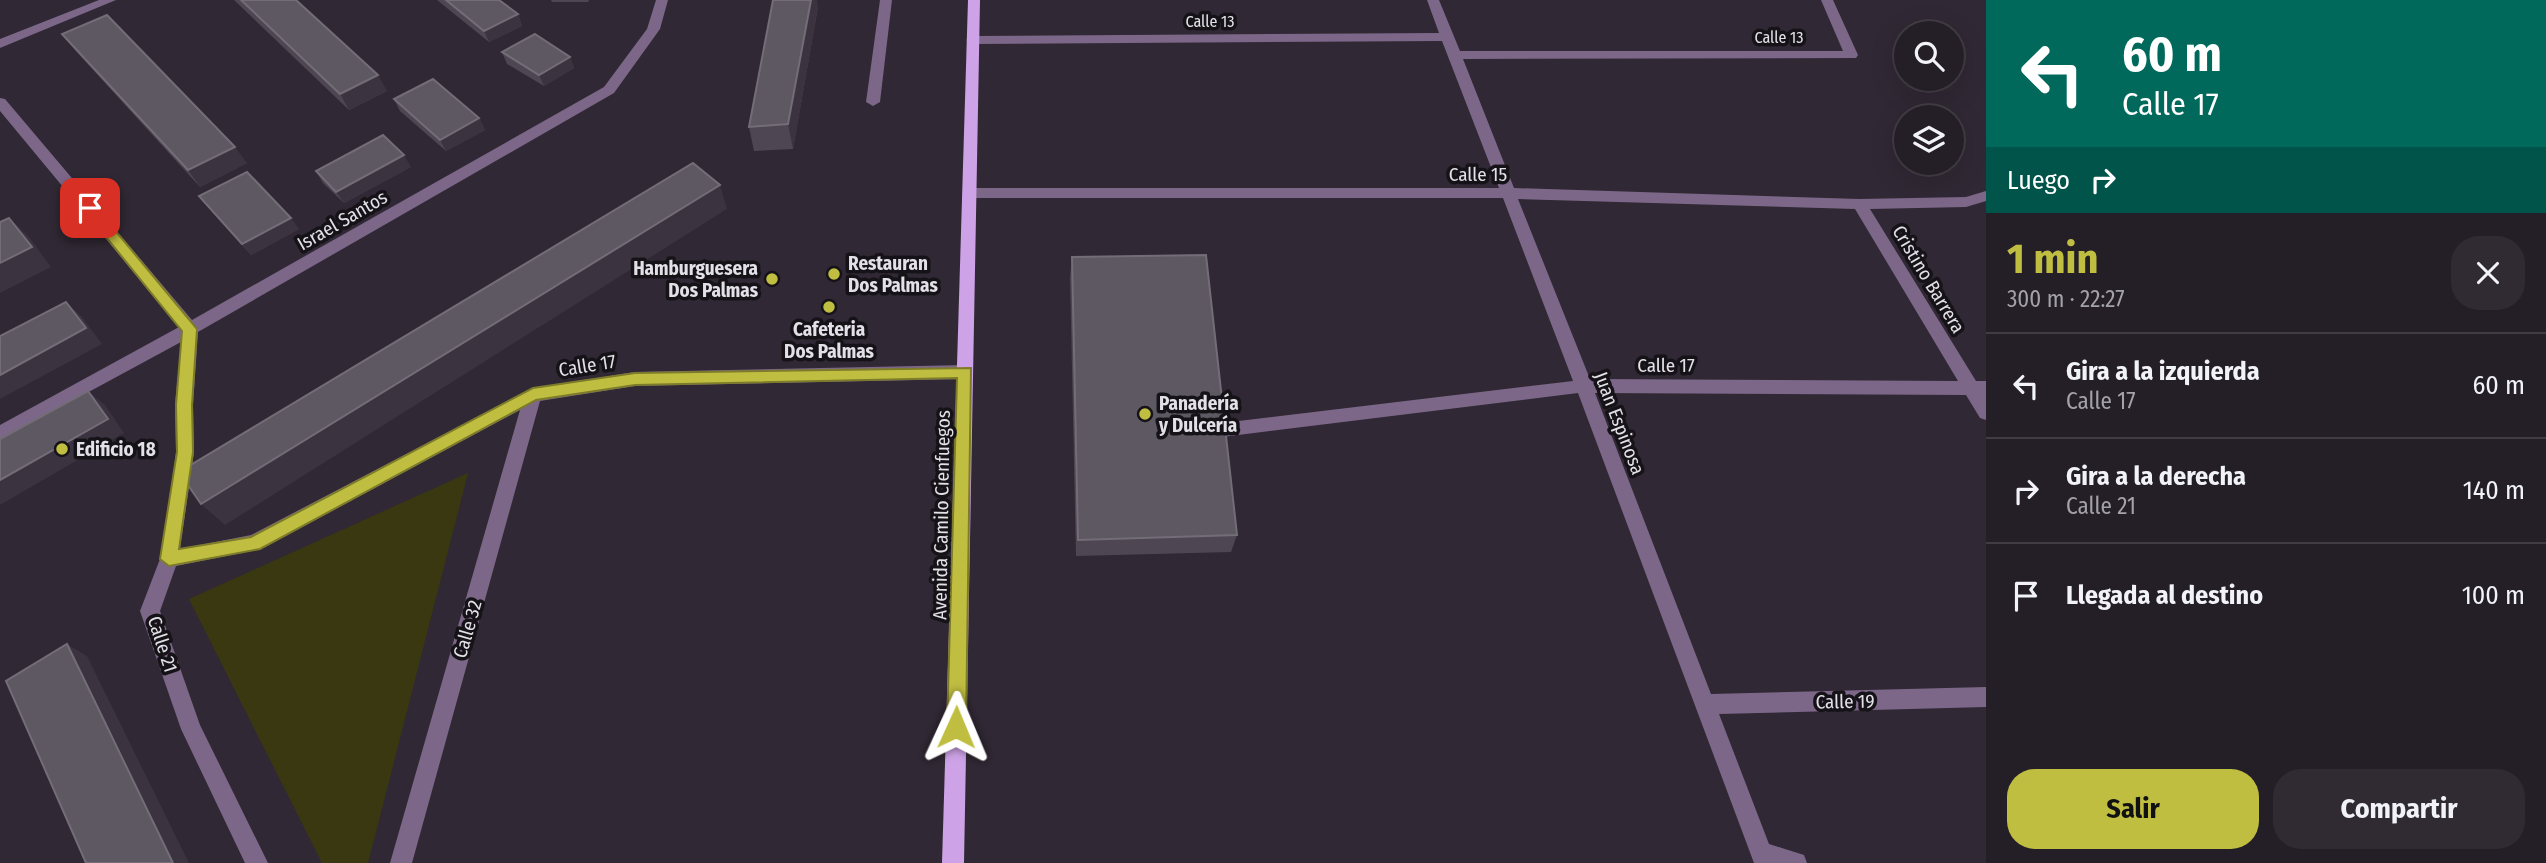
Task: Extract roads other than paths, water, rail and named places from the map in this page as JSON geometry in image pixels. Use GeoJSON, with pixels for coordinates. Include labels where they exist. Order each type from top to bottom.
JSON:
{"type":"FeatureCollection","features":[{"type":"Feature","properties":{"kind":"main road","name":"Avenida Camilo Cienfuegos"},"geometry":{"type":"LineString","coordinates":[[953,863],[974,0]]}},
{"type":"Feature","properties":{"kind":"street"},"geometry":{"type":"LineString","coordinates":[[0,44],[110,0]]}},
{"type":"Feature","properties":{"kind":"street","name":"Israel Santos"},"geometry":{"type":"LineString","coordinates":[[0,433],[190,329],[609,90],[653,29],[662,0]]}},
{"type":"Feature","properties":{"kind":"street"},"geometry":{"type":"LineString","coordinates":[[873,102],[886,0]]}},
{"type":"Feature","properties":{"kind":"street","name":"Juan Espinosa"},"geometry":{"type":"LineString","coordinates":[[1433,0],[1584,386],[1763,858]]}},
{"type":"Feature","properties":{"kind":"street","name":"Calle 13"},"geometry":{"type":"LineString","coordinates":[[1454,55],[1852,55],[1827,0]]}},
{"type":"Feature","properties":{"kind":"street","name":"Calle 13"},"geometry":{"type":"LineString","coordinates":[[972,40],[1447,37]]}},
{"type":"Feature","properties":{"kind":"street"},"geometry":{"type":"LineString","coordinates":[[0,102],[190,329]]}},
{"type":"Feature","properties":{"kind":"street","name":"Calle 15"},"geometry":{"type":"LineString","coordinates":[[969,193],[1507,193],[1859,204],[1966,202],[1986,196]]}},
{"type":"Feature","properties":{"kind":"street","name":"Cristino Barrera"},"geometry":{"type":"LineString","coordinates":[[1859,204],[1979,388],[1986,413]]}},
{"type":"Feature","properties":{"kind":"street","name":"Calle 21"},"geometry":{"type":"LineString","coordinates":[[190,329],[184,405],[185,452],[169,559],[150,611],[191,729],[257,863]]}},
{"type":"Feature","properties":{"kind":"street","name":"Calle 17"},"geometry":{"type":"LineString","coordinates":[[169,559],[254,544],[533,395],[635,379],[965,372]]}},
{"type":"Feature","properties":{"kind":"street","name":"Calle 17"},"geometry":{"type":"LineString","coordinates":[[1222,430],[1584,386],[1979,388]]}},
{"type":"Feature","properties":{"kind":"street","name":"Calle 32"},"geometry":{"type":"LineString","coordinates":[[401,863],[533,395]]}},
{"type":"Feature","properties":{"kind":"street","name":"Calle 19"},"geometry":{"type":"LineString","coordinates":[[1704,704],[1986,698]]}},
{"type":"Feature","properties":{"kind":"street"},"geometry":{"type":"LineString","coordinates":[[1763,858],[1796,863]]}},
{"type":"Feature","properties":{"kind":"place","name":"Restauran Dos Palmas"},"geometry":{"type":"Point","coordinates":[834,274]}},
{"type":"Feature","properties":{"kind":"place","name":"Hamburguesera Dos Palmas"},"geometry":{"type":"Point","coordinates":[772,279]}},
{"type":"Feature","properties":{"kind":"place","name":"Cafeteria Dos Palmas"},"geometry":{"type":"Point","coordinates":[829,307]}},
{"type":"Feature","properties":{"kind":"place","name":"Panadería y Dulcería"},"geometry":{"type":"Point","coordinates":[1145,414]}},
{"type":"Feature","properties":{"kind":"place","name":"Edificio 18"},"geometry":{"type":"Point","coordinates":[62,449]}}]}
